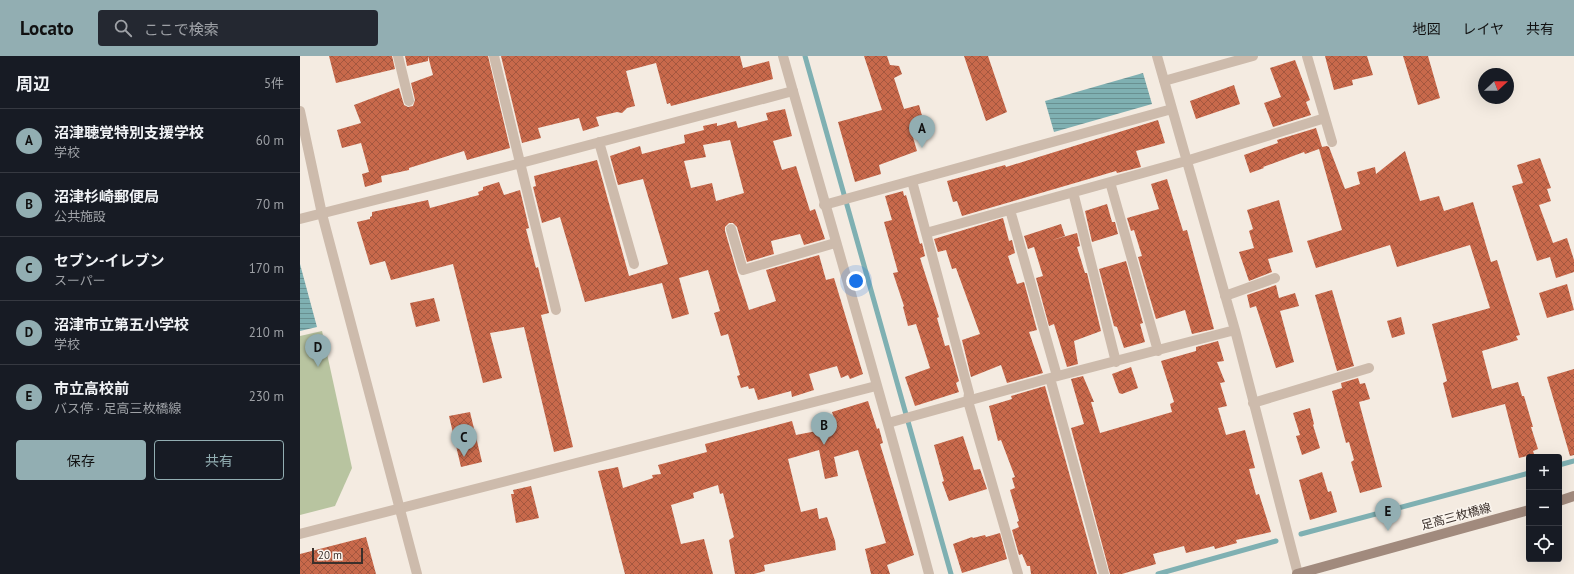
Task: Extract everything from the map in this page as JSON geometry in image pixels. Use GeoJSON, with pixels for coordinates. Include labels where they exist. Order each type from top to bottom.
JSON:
{"type":"FeatureCollection","features":[{"type":"Feature","properties":{"kind":"main road"},"geometry":{"type":"LineString","coordinates":[[1562,500],[1574,496]]}},
{"type":"Feature","properties":{"kind":"main road","name":"足高三枚橋線"},"geometry":{"type":"LineString","coordinates":[[1297,574],[1320,571],[1526,511]]}},
{"type":"Feature","properties":{"kind":"street"},"geometry":{"type":"LineString","coordinates":[[398,56],[409,101]]}},
{"type":"Feature","properties":{"kind":"street"},"geometry":{"type":"LineString","coordinates":[[494,56],[556,310]]}},
{"type":"Feature","properties":{"kind":"street"},"geometry":{"type":"LineString","coordinates":[[783,56],[824,205],[876,386],[888,422],[929,574]]}},
{"type":"Feature","properties":{"kind":"street"},"geometry":{"type":"LineString","coordinates":[[1158,56],[1186,161],[1235,330],[1297,574]]}},
{"type":"Feature","properties":{"kind":"street"},"geometry":{"type":"LineString","coordinates":[[1164,81],[1253,56]]}},
{"type":"Feature","properties":{"kind":"street"},"geometry":{"type":"LineString","coordinates":[[1307,56],[1332,142]]}},
{"type":"Feature","properties":{"kind":"street"},"geometry":{"type":"LineString","coordinates":[[300,219],[521,163],[793,91]]}},
{"type":"Feature","properties":{"kind":"street"},"geometry":{"type":"LineString","coordinates":[[824,205],[1172,110]]}},
{"type":"Feature","properties":{"kind":"street"},"geometry":{"type":"LineString","coordinates":[[300,112],[322,214],[417,574]]}},
{"type":"Feature","properties":{"kind":"street"},"geometry":{"type":"LineString","coordinates":[[926,233],[1186,161],[1325,118]]}},
{"type":"Feature","properties":{"kind":"street"},"geometry":{"type":"LineString","coordinates":[[599,142],[634,264]]}},
{"type":"Feature","properties":{"kind":"street"},"geometry":{"type":"LineString","coordinates":[[912,181],[969,393],[968,401],[1018,574]]}},
{"type":"Feature","properties":{"kind":"street"},"geometry":{"type":"LineString","coordinates":[[1110,182],[1158,351]]}},
{"type":"Feature","properties":{"kind":"street"},"geometry":{"type":"LineString","coordinates":[[1073,192],[1116,362]]}},
{"type":"Feature","properties":{"kind":"street"},"geometry":{"type":"LineString","coordinates":[[1010,210],[1104,574]]}},
{"type":"Feature","properties":{"kind":"street"},"geometry":{"type":"LineString","coordinates":[[731,229],[743,270],[835,243]]}},
{"type":"Feature","properties":{"kind":"street"},"geometry":{"type":"LineString","coordinates":[[1225,296],[1275,278]]}},
{"type":"Feature","properties":{"kind":"street"},"geometry":{"type":"LineString","coordinates":[[888,422],[1235,330]]}},
{"type":"Feature","properties":{"kind":"street"},"geometry":{"type":"LineString","coordinates":[[1253,403],[1369,368]]}},
{"type":"Feature","properties":{"kind":"street"},"geometry":{"type":"LineString","coordinates":[[300,534],[400,510],[876,386]]}},
{"type":"Feature","properties":{"kind":"green space"},"geometry":{"type":"Polygon","coordinates":[[[322,331],[352,468],[335,506],[300,515],[300,336],[322,331]]]}},
{"type":"Feature","properties":{"kind":"water"},"geometry":{"type":"Polygon","coordinates":[[[1143,73],[1152,104],[1054,132],[1045,101],[1143,73]]]}},
{"type":"Feature","properties":{"kind":"water"},"geometry":{"type":"Polygon","coordinates":[[[300,264],[317,327],[300,331],[300,264]]]}},
{"type":"Feature","properties":{"kind":"building"},"geometry":{"type":"Polygon","coordinates":[[[329,56],[392,56],[395,69],[336,83],[329,56]]]}},
{"type":"Feature","properties":{"kind":"building"},"geometry":{"type":"Polygon","coordinates":[[[405,56],[428,56],[428,61],[407,66],[405,56]]]}},
{"type":"Feature","properties":{"kind":"building"},"geometry":{"type":"Polygon","coordinates":[[[428,56],[488,56],[510,148],[467,160],[464,151],[409,168],[409,170],[381,176],[382,182],[365,187],[362,174],[369,172],[361,143],[342,148],[337,130],[361,123],[354,105],[399,88],[404,105],[408,107],[413,106],[415,100],[411,83],[433,75],[428,56]]]}},
{"type":"Feature","properties":{"kind":"building"},"geometry":{"type":"Polygon","coordinates":[[[501,56],[740,56],[743,68],[769,61],[773,79],[671,106],[670,103],[667,104],[656,63],[626,71],[635,106],[627,108],[622,113],[617,112],[596,117],[599,126],[583,131],[579,118],[538,128],[541,138],[522,143],[501,56]]]}},
{"type":"Feature","properties":{"kind":"building"},"geometry":{"type":"Polygon","coordinates":[[[864,56],[887,56],[890,65],[899,66],[902,74],[894,78],[904,109],[919,105],[926,130],[912,134],[917,151],[879,165],[881,174],[855,182],[838,122],[882,110],[864,56]]]}},
{"type":"Feature","properties":{"kind":"building"},"geometry":{"type":"Polygon","coordinates":[[[964,56],[988,56],[1007,112],[986,121],[964,56]]]}},
{"type":"Feature","properties":{"kind":"building"},"geometry":{"type":"Polygon","coordinates":[[[1325,56],[1367,56],[1373,75],[1352,80],[1353,85],[1334,90],[1325,56]]]}},
{"type":"Feature","properties":{"kind":"building"},"geometry":{"type":"Polygon","coordinates":[[[1403,56],[1428,56],[1440,98],[1418,105],[1403,56]]]}},
{"type":"Feature","properties":{"kind":"building"},"geometry":{"type":"Polygon","coordinates":[[[1295,60],[1310,100],[1306,102],[1311,115],[1273,127],[1264,103],[1281,97],[1270,68],[1295,60]]]}},
{"type":"Feature","properties":{"kind":"building"},"geometry":{"type":"Polygon","coordinates":[[[1234,85],[1240,104],[1196,119],[1190,101],[1234,85]]]}},
{"type":"Feature","properties":{"kind":"building"},"geometry":{"type":"Polygon","coordinates":[[[785,109],[792,136],[773,141],[782,170],[796,166],[810,211],[815,209],[825,239],[804,245],[800,234],[771,241],[774,254],[747,262],[737,227],[733,223],[729,223],[725,227],[725,231],[749,310],[776,301],[766,270],[819,255],[826,280],[834,278],[863,374],[850,379],[848,375],[841,378],[837,366],[809,374],[814,390],[792,397],[791,391],[758,400],[754,388],[749,389],[748,386],[741,388],[737,376],[740,375],[728,334],[721,336],[714,313],[720,311],[708,270],[679,278],[689,314],[672,319],[662,283],[585,302],[560,217],[542,223],[533,187],[536,186],[534,176],[597,160],[629,276],[668,264],[643,179],[618,185],[610,156],[640,146],[642,154],[685,143],[684,135],[704,130],[703,126],[717,123],[717,126],[736,121],[738,128],[768,120],[766,113],[785,109]],[[730,140],[703,145],[706,157],[684,161],[691,188],[712,183],[716,201],[744,193],[730,140]]]}},
{"type":"Feature","properties":{"kind":"building"},"geometry":{"type":"Polygon","coordinates":[[[1158,120],[1165,143],[1136,151],[1141,167],[1117,173],[1116,171],[962,216],[957,201],[953,202],[947,181],[1005,165],[1006,167],[1158,120]]]}},
{"type":"Feature","properties":{"kind":"building"},"geometry":{"type":"Polygon","coordinates":[[[1316,128],[1322,147],[1329,147],[1345,189],[1360,184],[1357,172],[1375,167],[1376,174],[1405,151],[1420,201],[1439,196],[1444,211],[1473,202],[1491,262],[1497,260],[1520,335],[1516,336],[1518,340],[1482,351],[1492,389],[1518,382],[1522,396],[1524,396],[1538,449],[1533,451],[1534,454],[1526,454],[1526,456],[1519,458],[1505,404],[1452,418],[1443,383],[1447,381],[1432,324],[1490,308],[1470,245],[1397,267],[1390,245],[1316,268],[1307,241],[1342,230],[1319,149],[1305,154],[1304,152],[1250,173],[1244,155],[1278,143],[1277,140],[1316,128]]]}},
{"type":"Feature","properties":{"kind":"building"},"geometry":{"type":"Polygon","coordinates":[[[1540,158],[1551,188],[1547,189],[1551,201],[1539,205],[1553,243],[1567,238],[1574,260],[1574,272],[1556,278],[1550,257],[1537,261],[1512,186],[1523,183],[1517,165],[1540,158]]]}},
{"type":"Feature","properties":{"kind":"building"},"geometry":{"type":"Polygon","coordinates":[[[1167,179],[1183,231],[1187,230],[1214,329],[1192,334],[1185,310],[1156,319],[1138,257],[1142,256],[1134,230],[1131,231],[1127,218],[1159,209],[1151,184],[1167,179]]]}},
{"type":"Feature","properties":{"kind":"building"},"geometry":{"type":"Polygon","coordinates":[[[499,182],[504,195],[520,190],[529,228],[526,229],[536,268],[538,267],[549,313],[541,315],[573,447],[554,452],[524,327],[490,333],[502,378],[483,383],[453,264],[391,280],[385,261],[370,265],[357,222],[370,219],[372,212],[428,200],[430,208],[479,195],[478,192],[483,190],[483,187],[499,182]]]}},
{"type":"Feature","properties":{"kind":"building"},"geometry":{"type":"Polygon","coordinates":[[[903,191],[904,196],[906,195],[920,244],[922,243],[925,256],[920,258],[939,317],[937,318],[945,346],[949,345],[959,381],[956,383],[959,392],[915,406],[905,377],[930,368],[916,324],[908,326],[904,306],[893,273],[898,272],[884,222],[892,220],[885,196],[903,191]]]}},
{"type":"Feature","properties":{"kind":"building"},"geometry":{"type":"Polygon","coordinates":[[[1279,200],[1293,252],[1268,259],[1272,272],[1249,281],[1239,252],[1254,248],[1249,231],[1253,229],[1247,210],[1279,200]]]}},
{"type":"Feature","properties":{"kind":"building"},"geometry":{"type":"Polygon","coordinates":[[[1107,204],[1112,222],[1115,222],[1118,234],[1092,242],[1085,211],[1107,204]]]}},
{"type":"Feature","properties":{"kind":"building"},"geometry":{"type":"Polygon","coordinates":[[[1003,218],[1009,241],[1012,240],[1015,253],[1008,256],[1017,284],[1024,282],[1037,330],[1029,332],[1043,373],[1007,383],[1001,365],[971,377],[962,340],[980,334],[956,268],[952,269],[946,250],[938,252],[934,239],[1003,218]]]}},
{"type":"Feature","properties":{"kind":"building"},"geometry":{"type":"Polygon","coordinates":[[[1061,224],[1065,236],[1049,241],[1077,233],[1080,246],[1077,247],[1085,273],[1087,273],[1101,331],[1074,341],[1078,364],[1067,367],[1054,324],[1049,326],[1036,278],[1043,276],[1034,247],[1028,249],[1024,236],[1061,224]]]}},
{"type":"Feature","properties":{"kind":"building"},"geometry":{"type":"Polygon","coordinates":[[[1126,261],[1143,323],[1140,324],[1145,342],[1124,348],[1117,327],[1114,326],[1099,269],[1126,261]]]}},
{"type":"Feature","properties":{"kind":"building"},"geometry":{"type":"Polygon","coordinates":[[[1567,284],[1574,310],[1547,318],[1539,293],[1567,284]]]}},
{"type":"Feature","properties":{"kind":"building"},"geometry":{"type":"Polygon","coordinates":[[[1276,285],[1279,298],[1295,293],[1299,306],[1280,311],[1294,362],[1276,368],[1256,306],[1250,308],[1247,295],[1276,285]]]}},
{"type":"Feature","properties":{"kind":"building"},"geometry":{"type":"Polygon","coordinates":[[[1332,290],[1354,366],[1337,371],[1315,295],[1332,290]]]}},
{"type":"Feature","properties":{"kind":"building"},"geometry":{"type":"Polygon","coordinates":[[[434,298],[440,321],[416,327],[410,303],[434,298]]]}},
{"type":"Feature","properties":{"kind":"building"},"geometry":{"type":"Polygon","coordinates":[[[1401,317],[1405,334],[1392,338],[1387,321],[1401,317]]]}},
{"type":"Feature","properties":{"kind":"building"},"geometry":{"type":"Polygon","coordinates":[[[1218,341],[1224,361],[1217,362],[1225,382],[1220,383],[1227,406],[1218,408],[1226,435],[1245,430],[1255,468],[1249,469],[1256,495],[1259,494],[1271,532],[1236,540],[1237,543],[1215,549],[1214,546],[1186,553],[1184,546],[1153,554],[1156,564],[1122,574],[1110,574],[1071,428],[1084,424],[1071,379],[1083,376],[1094,402],[1091,402],[1100,433],[1172,412],[1170,404],[1174,402],[1161,361],[1196,351],[1196,347],[1218,341]]]}},
{"type":"Feature","properties":{"kind":"building"},"geometry":{"type":"Polygon","coordinates":[[[1131,367],[1138,388],[1122,394],[1119,393],[1112,374],[1131,367]]]}},
{"type":"Feature","properties":{"kind":"building"},"geometry":{"type":"Polygon","coordinates":[[[1574,369],[1574,455],[1570,456],[1547,377],[1574,369]]]}},
{"type":"Feature","properties":{"kind":"building"},"geometry":{"type":"Polygon","coordinates":[[[1358,378],[1360,384],[1365,383],[1370,399],[1359,402],[1382,487],[1360,493],[1351,462],[1354,460],[1349,442],[1346,443],[1332,391],[1342,388],[1341,383],[1358,378]]]}},
{"type":"Feature","properties":{"kind":"building"},"geometry":{"type":"Polygon","coordinates":[[[1045,386],[1097,574],[1031,574],[1030,566],[1027,566],[1022,554],[1019,555],[1012,530],[1019,527],[1017,522],[1019,521],[1010,490],[1015,488],[1012,478],[1015,477],[1001,440],[998,441],[989,406],[1012,399],[1011,396],[1045,386]]]}},
{"type":"Feature","properties":{"kind":"building"},"geometry":{"type":"Polygon","coordinates":[[[868,401],[877,429],[879,428],[883,443],[880,444],[914,555],[887,565],[890,574],[871,574],[865,549],[886,543],[858,450],[834,457],[838,476],[825,479],[819,450],[788,459],[801,512],[817,508],[819,519],[827,517],[835,541],[836,550],[764,565],[765,571],[754,574],[735,574],[729,540],[734,537],[723,493],[720,494],[718,485],[693,493],[694,498],[671,505],[681,544],[704,539],[713,574],[625,574],[598,471],[618,467],[623,488],[653,478],[652,475],[661,474],[658,465],[707,452],[705,444],[792,421],[796,435],[837,427],[832,412],[868,401]]]}},
{"type":"Feature","properties":{"kind":"building"},"geometry":{"type":"Polygon","coordinates":[[[1310,408],[1313,425],[1320,448],[1302,455],[1296,436],[1300,435],[1293,413],[1310,408]]]}},
{"type":"Feature","properties":{"kind":"building"},"geometry":{"type":"Polygon","coordinates":[[[470,412],[482,462],[461,467],[449,416],[470,412]]]}},
{"type":"Feature","properties":{"kind":"building"},"geometry":{"type":"Polygon","coordinates":[[[963,436],[974,470],[980,469],[987,489],[949,501],[942,482],[944,481],[934,445],[963,436]]]}},
{"type":"Feature","properties":{"kind":"building"},"geometry":{"type":"Polygon","coordinates":[[[1322,472],[1328,492],[1331,491],[1337,512],[1310,520],[1299,480],[1322,472]]]}},
{"type":"Feature","properties":{"kind":"building"},"geometry":{"type":"Polygon","coordinates":[[[531,486],[539,518],[516,523],[511,494],[514,494],[513,490],[531,486]]]}},
{"type":"Feature","properties":{"kind":"building"},"geometry":{"type":"Polygon","coordinates":[[[1000,533],[1007,559],[962,573],[953,544],[972,537],[985,535],[986,537],[1000,533]]]}},
{"type":"Feature","properties":{"kind":"building"},"geometry":{"type":"Polygon","coordinates":[[[366,537],[376,574],[300,574],[300,554],[366,537]]]}},
{"type":"Feature","properties":{"kind":"waterway"},"geometry":{"type":"LineString","coordinates":[[805,56],[951,574]]}},
{"type":"Feature","properties":{"kind":"waterway"},"geometry":{"type":"LineString","coordinates":[[1562,464],[1574,461]]}},
{"type":"Feature","properties":{"kind":"waterway"},"geometry":{"type":"LineString","coordinates":[[1301,534],[1526,474]]}},
{"type":"Feature","properties":{"kind":"waterway"},"geometry":{"type":"LineString","coordinates":[[1158,574],[1276,541]]}},
{"type":"Feature","properties":{"kind":"place","name":"沼津聴覚特別支援学校"},"geometry":{"type":"Point","coordinates":[922,148]}},
{"type":"Feature","properties":{"kind":"place","name":"沼津市立第五小学校"},"geometry":{"type":"Point","coordinates":[318,367]}},
{"type":"Feature","properties":{"kind":"place","name":"沼津杉崎郵便局"},"geometry":{"type":"Point","coordinates":[824,445]}},
{"type":"Feature","properties":{"kind":"place","name":"セブン-イレブン"},"geometry":{"type":"Point","coordinates":[464,457]}},
{"type":"Feature","properties":{"kind":"place","name":"市立高校前"},"geometry":{"type":"Point","coordinates":[1388,531]}}]}
